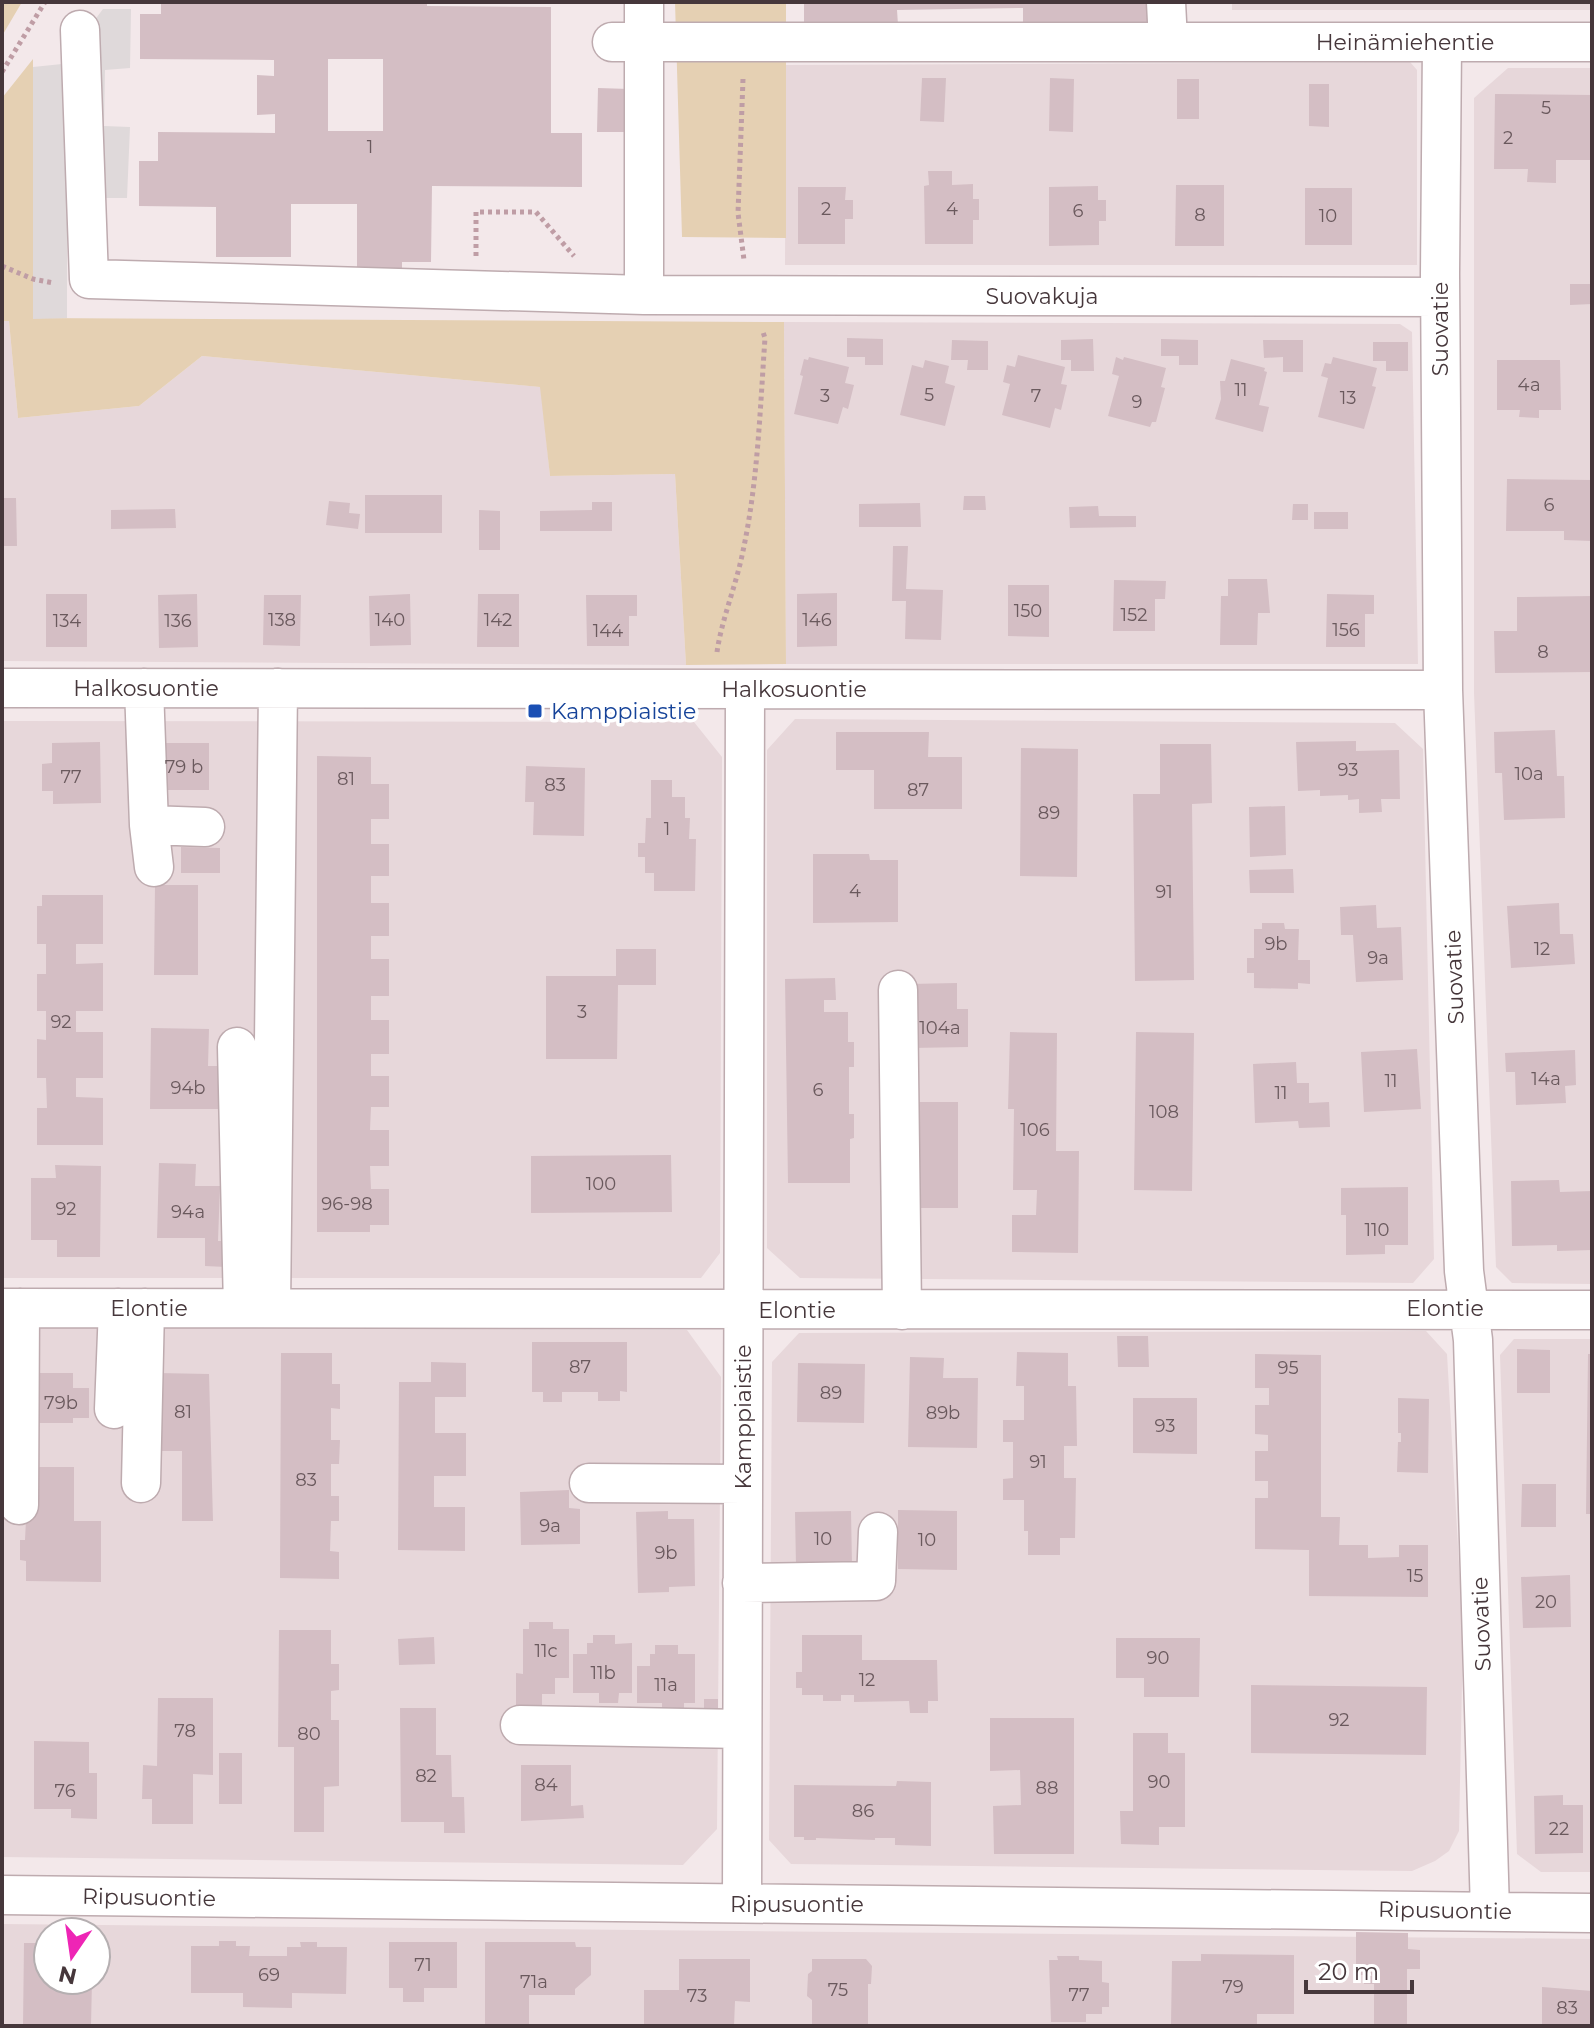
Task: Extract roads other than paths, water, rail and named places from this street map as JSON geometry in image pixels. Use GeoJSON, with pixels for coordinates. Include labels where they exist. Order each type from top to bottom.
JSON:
{"type":"FeatureCollection","features":[{"type":"Feature","properties":{"kind":"street"},"geometry":{"type":"LineString","coordinates":[[644,2],[629,41],[644,295]]}},
{"type":"Feature","properties":{"kind":"street"},"geometry":{"type":"LineString","coordinates":[[1166,2],[1168,41]]}},
{"type":"Feature","properties":{"kind":"street","name":"Suovakuja"},"geometry":{"type":"LineString","coordinates":[[80,30],[89,279],[644,295],[1440,297]]}},
{"type":"Feature","properties":{"kind":"street","name":"Heinämiehentie"},"geometry":{"type":"LineString","coordinates":[[629,41],[1592,42]]}},
{"type":"Feature","properties":{"kind":"street","name":"Suovatie"},"geometry":{"type":"LineString","coordinates":[[1442,43],[1443,690],[1464,1271],[1473,1340],[1490,1911]]}},
{"type":"Feature","properties":{"kind":"street","name":"Halkosuontie"},"geometry":{"type":"LineString","coordinates":[[2,688],[1443,690]]}},
{"type":"Feature","properties":{"kind":"street"},"geometry":{"type":"LineString","coordinates":[[144,688],[149,825],[154,867]]}},
{"type":"Feature","properties":{"kind":"street"},"geometry":{"type":"LineString","coordinates":[[257,1308],[278,688]]}},
{"type":"Feature","properties":{"kind":"street","name":"Kamppiaistie"},"geometry":{"type":"LineString","coordinates":[[728,690],[743,1310],[742,1903]]}},
{"type":"Feature","properties":{"kind":"street"},"geometry":{"type":"LineString","coordinates":[[149,825],[205,827]]}},
{"type":"Feature","properties":{"kind":"street"},"geometry":{"type":"LineString","coordinates":[[898,990],[902,1310]]}},
{"type":"Feature","properties":{"kind":"street"},"geometry":{"type":"LineString","coordinates":[[237,1047],[257,1308]]}},
{"type":"Feature","properties":{"kind":"street"},"geometry":{"type":"LineString","coordinates":[[11,1308],[19,1505]]}},
{"type":"Feature","properties":{"kind":"street","name":"Elontie"},"geometry":{"type":"LineString","coordinates":[[11,1308],[1592,1310]]}},
{"type":"Feature","properties":{"kind":"street"},"geometry":{"type":"LineString","coordinates":[[114,1409],[131,1308]]}},
{"type":"Feature","properties":{"kind":"street"},"geometry":{"type":"LineString","coordinates":[[131,1308],[141,1483]]}},
{"type":"Feature","properties":{"kind":"street"},"geometry":{"type":"LineString","coordinates":[[589,1483],[743,1484]]}},
{"type":"Feature","properties":{"kind":"street"},"geometry":{"type":"LineString","coordinates":[[742,1583],[876,1581],[878,1532]]}},
{"type":"Feature","properties":{"kind":"street"},"geometry":{"type":"LineString","coordinates":[[520,1725],[742,1729]]}},
{"type":"Feature","properties":{"kind":"street","name":"Ripusuontie"},"geometry":{"type":"LineString","coordinates":[[2,1895],[1189,1906],[1592,1913]]}},
{"type":"Feature","properties":{"kind":"place","name":"Kamppiaistie"},"geometry":{"type":"Point","coordinates":[535,711]}}]}
